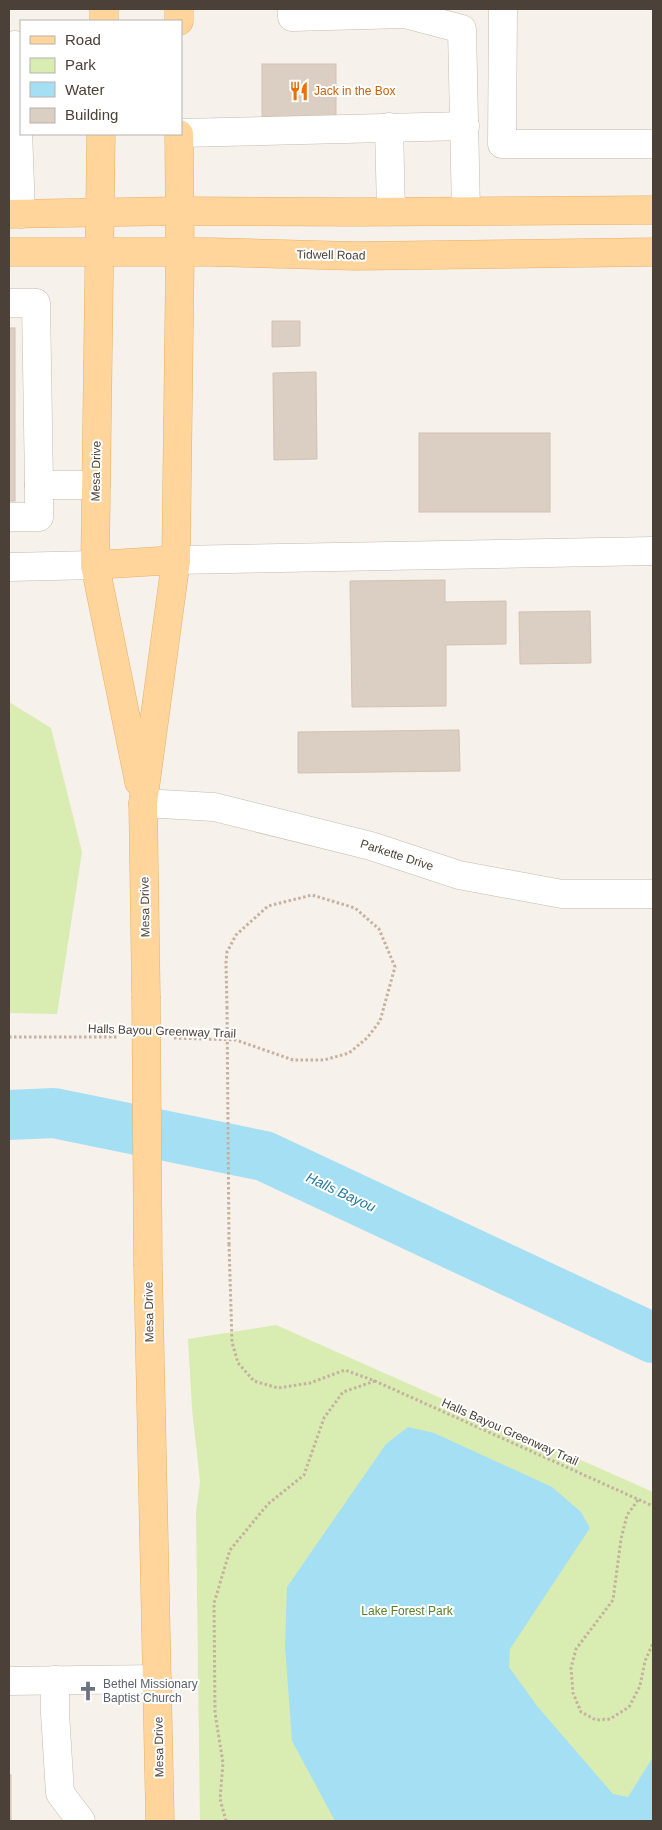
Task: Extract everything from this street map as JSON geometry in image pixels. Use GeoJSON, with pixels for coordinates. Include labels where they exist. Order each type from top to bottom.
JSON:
{"type":"FeatureCollection","features":[{"type":"Feature","properties":{"kind":"main road","name":"Mesa Drive"},"geometry":{"type":"LineString","coordinates":[[101,135],[95,566],[143,803]]}},
{"type":"Feature","properties":{"kind":"main road","name":"Mesa Drive"},"geometry":{"type":"LineString","coordinates":[[160,1821],[148,1266],[143,803],[176,560],[180,135]]}},
{"type":"Feature","properties":{"kind":"main road"},"geometry":{"type":"LineString","coordinates":[[15,214],[180,211],[653,210]]}},
{"type":"Feature","properties":{"kind":"main road","name":"Tidwell Road"},"geometry":{"type":"LineString","coordinates":[[9,252],[212,252],[355,256],[653,252]]}},
{"type":"Feature","properties":{"kind":"main road"},"geometry":{"type":"LineString","coordinates":[[95,566],[176,560]]}},
{"type":"Feature","properties":{"kind":"street"},"geometry":{"type":"LineString","coordinates":[[292,9],[292,16],[405,14],[462,29],[466,210]]}},
{"type":"Feature","properties":{"kind":"street"},"geometry":{"type":"LineString","coordinates":[[503,9],[502,144],[653,144]]}},
{"type":"Feature","properties":{"kind":"street"},"geometry":{"type":"LineString","coordinates":[[15,45],[13,95],[15,214]]}},
{"type":"Feature","properties":{"kind":"street"},"geometry":{"type":"LineString","coordinates":[[182,133],[465,126]]}},
{"type":"Feature","properties":{"kind":"street"},"geometry":{"type":"LineString","coordinates":[[389,127],[391,212]]}},
{"type":"Feature","properties":{"kind":"street"},"geometry":{"type":"LineString","coordinates":[[9,302],[36,302],[39,485],[39,517],[9,518]]}},
{"type":"Feature","properties":{"kind":"street"},"geometry":{"type":"LineString","coordinates":[[39,485],[96,486]]}},
{"type":"Feature","properties":{"kind":"street"},"geometry":{"type":"LineString","coordinates":[[176,560],[653,551]]}},
{"type":"Feature","properties":{"kind":"street"},"geometry":{"type":"LineString","coordinates":[[9,567],[95,566]]}},
{"type":"Feature","properties":{"kind":"street","name":"Parkette Drive"},"geometry":{"type":"LineString","coordinates":[[143,803],[214,807],[371,846],[459,875],[562,894],[653,894]]}},
{"type":"Feature","properties":{"kind":"street"},"geometry":{"type":"LineString","coordinates":[[9,1681],[157,1678]]}},
{"type":"Feature","properties":{"kind":"street"},"geometry":{"type":"LineString","coordinates":[[55,1680],[60,1794],[81,1821]]}},
{"type":"Feature","properties":{"kind":"path","name":"Halls Bayou Greenway Trail"},"geometry":{"type":"LineString","coordinates":[[168,1038],[228,1040],[236,1040],[293,1060],[324,1060],[349,1053],[367,1038],[380,1021],[395,967],[379,929],[355,908],[312,895],[268,906],[236,935],[228,952],[226,963],[228,1007],[228,1040],[229,1244],[232,1342],[238,1363],[254,1381],[278,1388],[310,1383],[344,1370],[375,1381],[653,1506]]}},
{"type":"Feature","properties":{"kind":"path","name":"Halls Bayou Greenway Trail"},"geometry":{"type":"LineString","coordinates":[[9,1037],[128,1037]]}},
{"type":"Feature","properties":{"kind":"path"},"geometry":{"type":"LineString","coordinates":[[226,1821],[220,1799],[223,1763],[215,1712],[214,1603],[230,1550],[268,1504],[304,1475],[324,1418],[342,1392],[375,1381]]}},
{"type":"Feature","properties":{"kind":"path"},"geometry":{"type":"LineString","coordinates":[[638,1500],[627,1515],[621,1539],[613,1600],[576,1649],[571,1668],[572,1684],[573,1693],[581,1712],[596,1720],[610,1719],[629,1706],[640,1686],[645,1662],[653,1643]]}},
{"type":"Feature","properties":{"kind":"green space"},"geometry":{"type":"Polygon","coordinates":[[[9,702],[51,728],[82,852],[57,1014],[9,1013],[9,702]]]}},
{"type":"Feature","properties":{"kind":"green space","name":"Lake Forest Park"},"geometry":{"type":"Polygon","coordinates":[[[276,1325],[653,1492],[653,1821],[200,1821],[196,1513],[200,1482],[192,1409],[188,1339],[276,1325]]]}},
{"type":"Feature","properties":{"kind":"water"},"geometry":{"type":"Polygon","coordinates":[[[408,1427],[434,1433],[552,1487],[581,1512],[590,1528],[510,1649],[509,1667],[537,1706],[613,1794],[628,1797],[653,1757],[653,1821],[335,1821],[292,1741],[285,1646],[287,1587],[386,1444],[408,1427]]]}},
{"type":"Feature","properties":{"kind":"building","name":"Jack in the Box"},"geometry":{"type":"Polygon","coordinates":[[[262,64],[336,64],[336,117],[262,117],[262,64]]]}},
{"type":"Feature","properties":{"kind":"building"},"geometry":{"type":"Polygon","coordinates":[[[272,321],[300,321],[300,346],[272,347],[272,321]]]}},
{"type":"Feature","properties":{"kind":"building"},"geometry":{"type":"Polygon","coordinates":[[[9,328],[15,328],[15,501],[9,501],[9,328]]]}},
{"type":"Feature","properties":{"kind":"building"},"geometry":{"type":"Polygon","coordinates":[[[316,372],[317,459],[274,460],[273,373],[316,372]]]}},
{"type":"Feature","properties":{"kind":"building"},"geometry":{"type":"Polygon","coordinates":[[[419,433],[550,433],[550,512],[419,512],[419,433]]]}},
{"type":"Feature","properties":{"kind":"building"},"geometry":{"type":"Polygon","coordinates":[[[445,580],[445,602],[506,601],[506,644],[446,645],[446,706],[352,707],[350,581],[445,580]]]}},
{"type":"Feature","properties":{"kind":"building"},"geometry":{"type":"Polygon","coordinates":[[[590,611],[591,663],[520,664],[519,612],[590,611]]]}},
{"type":"Feature","properties":{"kind":"building"},"geometry":{"type":"Polygon","coordinates":[[[459,730],[460,771],[298,773],[298,732],[459,730]]]}},
{"type":"Feature","properties":{"kind":"building"},"geometry":{"type":"Polygon","coordinates":[[[9,1775],[11,1775],[11,1821],[9,1821],[9,1775]]]}},
{"type":"Feature","properties":{"kind":"waterway","name":"Halls Bayou"},"geometry":{"type":"LineString","coordinates":[[9,1115],[54,1113],[264,1156],[653,1338]]}},
{"type":"Feature","properties":{"kind":"place","name":"Jack in the Box"},"geometry":{"type":"Point","coordinates":[299,91]}},
{"type":"Feature","properties":{"kind":"place","name":"Bethel Missionary Baptist Church"},"geometry":{"type":"Point","coordinates":[88,1691]}}]}
